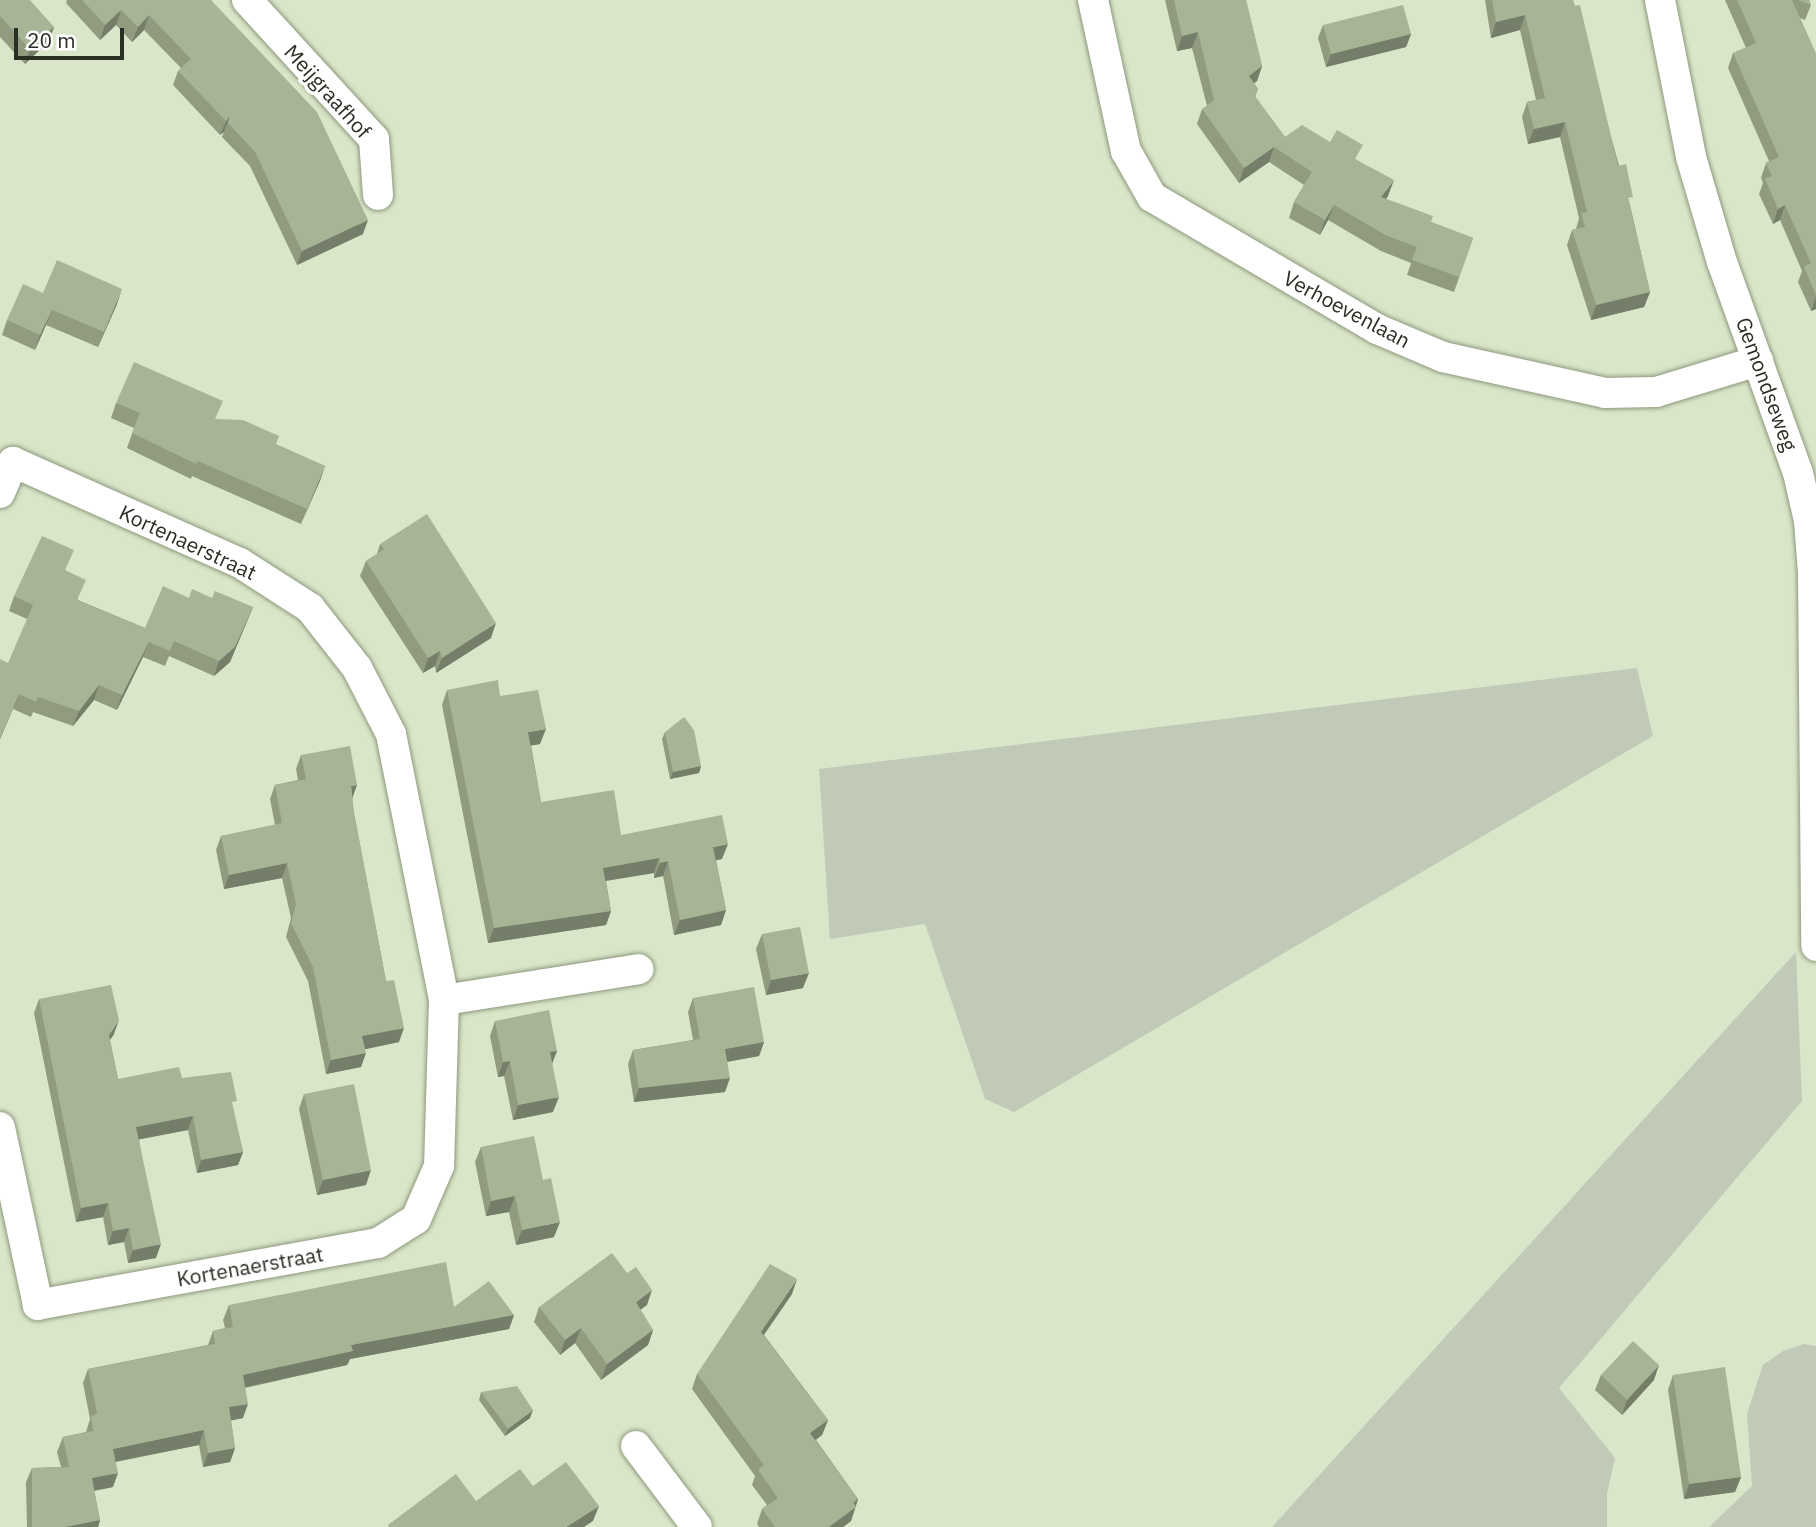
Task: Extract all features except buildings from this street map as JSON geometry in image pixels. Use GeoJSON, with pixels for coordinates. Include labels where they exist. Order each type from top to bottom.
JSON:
{"type":"FeatureCollection","features":[{"type":"Feature","properties":{"kind":"street","name":"Meijgraafhof"},"geometry":{"type":"LineString","coordinates":[[247,0],[374,139],[379,195]]}},
{"type":"Feature","properties":{"kind":"street","name":"Verhoevenlaan"},"geometry":{"type":"LineString","coordinates":[[1093,0],[1126,151],[1152,197],[1377,329],[1443,357],[1605,393],[1656,392],[1758,360]]}},
{"type":"Feature","properties":{"kind":"street","name":"Gemondseweg"},"geometry":{"type":"LineString","coordinates":[[1660,0],[1691,157],[1798,473],[1809,521],[1813,573],[1816,946]]}},
{"type":"Feature","properties":{"kind":"street","name":"Kortenaerstraat"},"geometry":{"type":"LineString","coordinates":[[0,493],[13,462],[240,563],[310,608],[357,668],[391,734],[444,1000],[439,1166],[416,1219],[378,1242],[38,1305],[0,1127]]}},
{"type":"Feature","properties":{"kind":"street"},"geometry":{"type":"LineString","coordinates":[[444,1000],[639,969]]}},
{"type":"Feature","properties":{"kind":"street"},"geometry":{"type":"LineString","coordinates":[[636,1446],[688,1524]]}},
{"type":"Feature","properties":{"kind":"green space"},"geometry":{"type":"Polygon","coordinates":[[[1637,668],[1653,736],[1014,1112],[985,1099],[925,924],[830,939],[819,769],[1637,668]]]}},
{"type":"Feature","properties":{"kind":"green space"},"geometry":{"type":"Polygon","coordinates":[[[1796,952],[1802,1101],[1559,1388],[1615,1458],[1607,1494],[1607,1527],[1272,1527],[1796,952]]]}},
{"type":"Feature","properties":{"kind":"green space"},"geometry":{"type":"Polygon","coordinates":[[[1804,1344],[1816,1346],[1816,1527],[1709,1527],[1752,1486],[1747,1414],[1763,1365],[1783,1351],[1804,1344]]]}}]}
